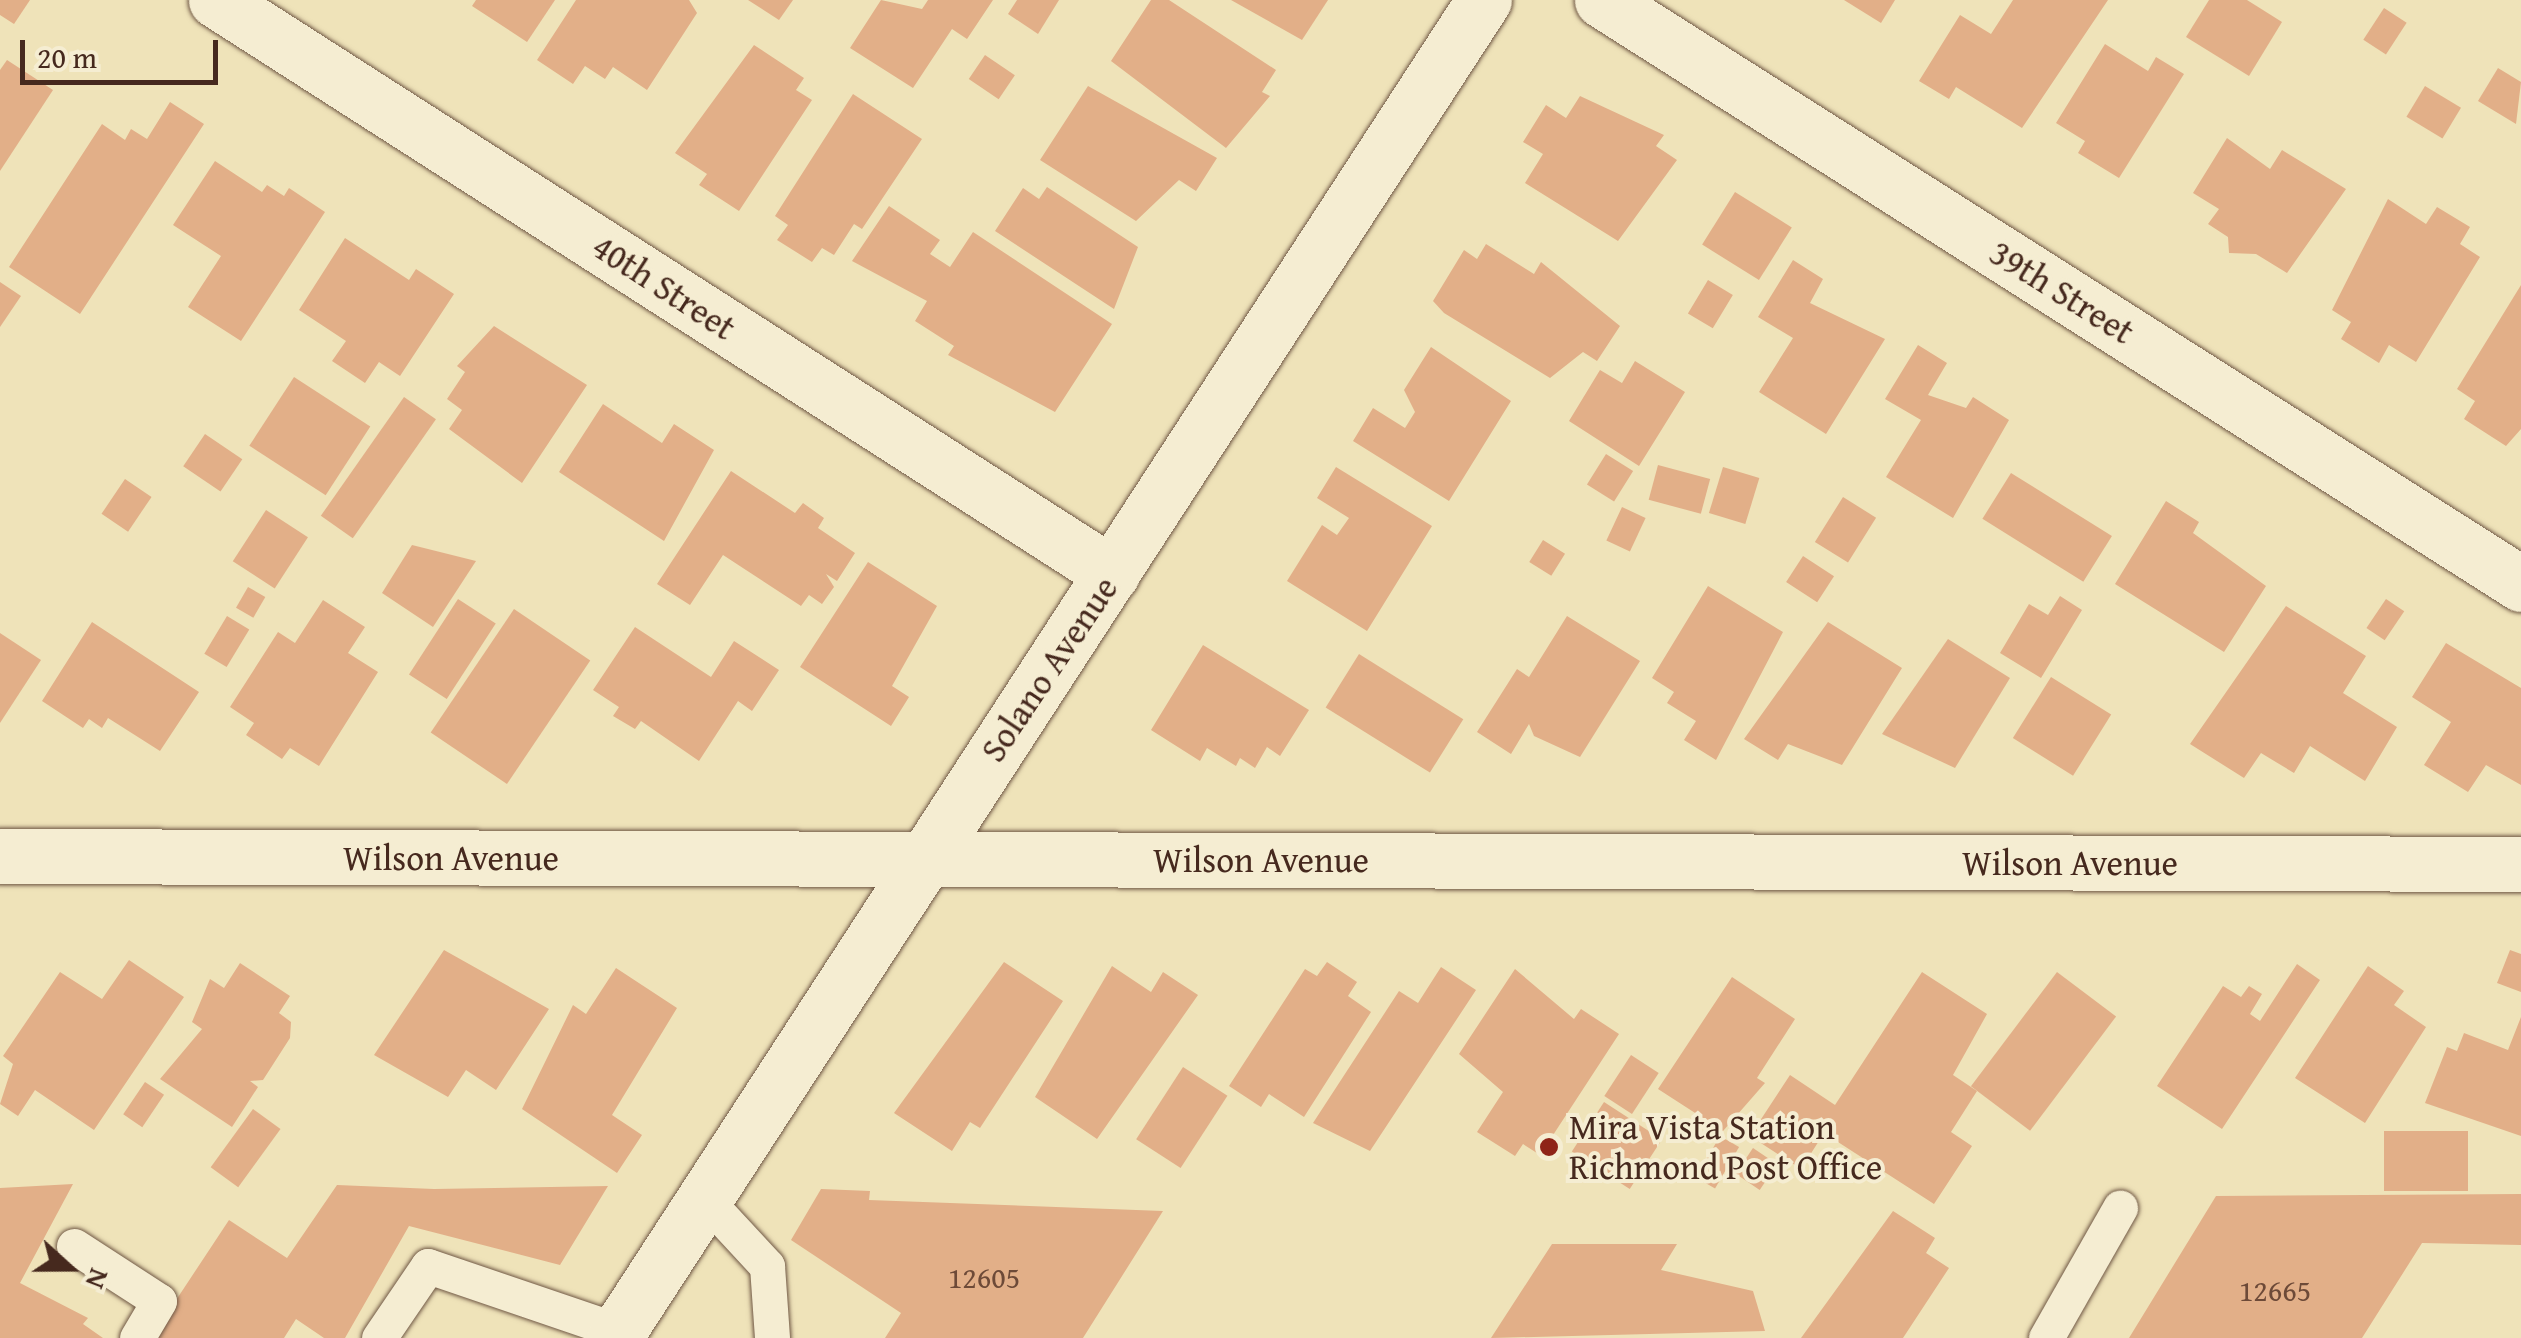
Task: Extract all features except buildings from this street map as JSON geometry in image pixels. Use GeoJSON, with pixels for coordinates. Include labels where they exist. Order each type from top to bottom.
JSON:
{"type":"FeatureCollection","features":[{"type":"Feature","properties":{"kind":"street","name":"40th Street"},"geometry":{"type":"LineString","coordinates":[[216,0],[1112,574]]}},
{"type":"Feature","properties":{"kind":"street","name":"Solano Avenue"},"geometry":{"type":"LineString","coordinates":[[617,1335],[922,859],[1484,0]]}},
{"type":"Feature","properties":{"kind":"street","name":"39th Street"},"geometry":{"type":"LineString","coordinates":[[1602,0],[2521,584]]}},
{"type":"Feature","properties":{"kind":"street","name":"Wilson Avenue"},"geometry":{"type":"LineString","coordinates":[[0,856],[2521,864]]}},
{"type":"Feature","properties":{"kind":"lane"},"geometry":{"type":"LineString","coordinates":[[704,1198],[767,1266],[772,1338]]}},
{"type":"Feature","properties":{"kind":"lane"},"geometry":{"type":"LineString","coordinates":[[2046,1338],[2120,1208]]}},
{"type":"Feature","properties":{"kind":"lane"},"geometry":{"type":"LineString","coordinates":[[74,1246],[159,1302],[136,1338]]}},
{"type":"Feature","properties":{"kind":"lane"},"geometry":{"type":"LineString","coordinates":[[379,1338],[428,1266],[617,1335]]}},
{"type":"Feature","properties":{"kind":"place","name":"Mira Vista Station Richmond Post Office"},"geometry":{"type":"Point","coordinates":[1549,1147]}}]}
